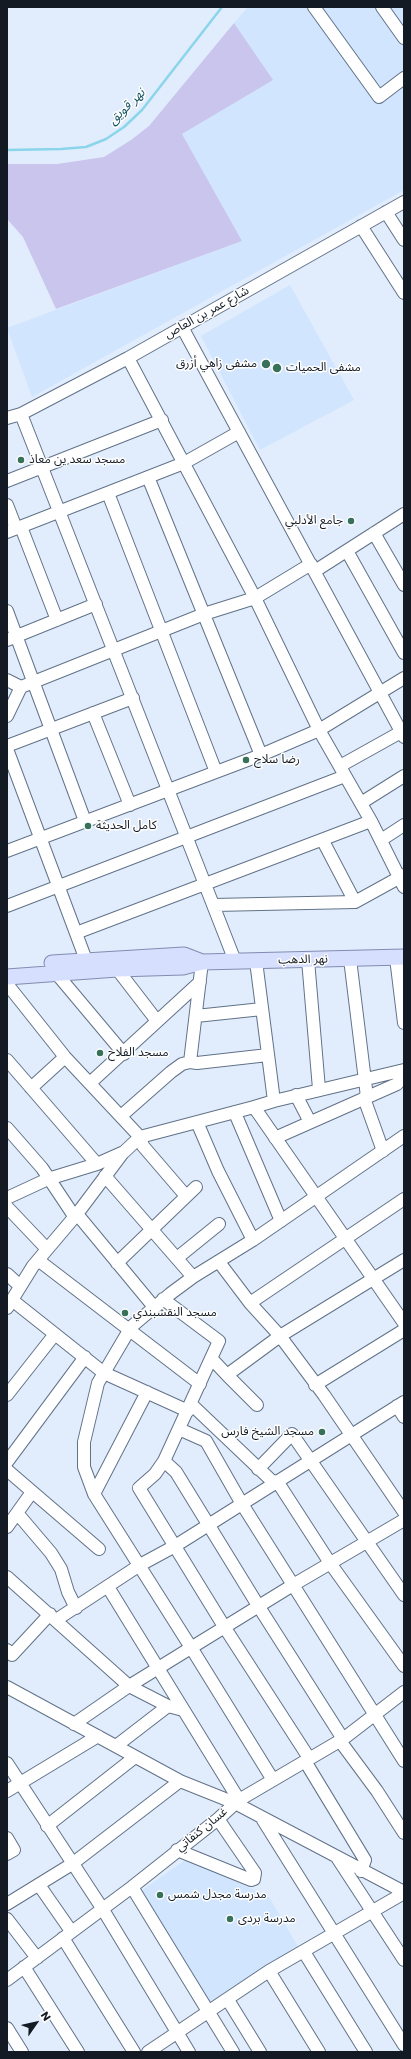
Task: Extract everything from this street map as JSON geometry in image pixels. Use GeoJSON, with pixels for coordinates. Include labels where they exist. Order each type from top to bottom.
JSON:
{"type":"FeatureCollection","features":[{"type":"Feature","properties":{"kind":"main road","name":"نهر الدهب"},"geometry":{"type":"LineString","coordinates":[[7,968],[86,960],[184,955],[202,962]]}},
{"type":"Feature","properties":{"kind":"main road","name":"نهر الدهب"},"geometry":{"type":"LineString","coordinates":[[7,977],[117,969],[183,967],[202,962],[400,957]]}},
{"type":"Feature","properties":{"kind":"street"},"geometry":{"type":"LineString","coordinates":[[314,7],[379,97],[404,78]]}},
{"type":"Feature","properties":{"kind":"street"},"geometry":{"type":"LineString","coordinates":[[382,7],[404,38]]}},
{"type":"Feature","properties":{"kind":"street","name":"شارع عمر بن العاص"},"geometry":{"type":"LineString","coordinates":[[7,418],[21,414],[128,358],[404,202]]}},
{"type":"Feature","properties":{"kind":"street"},"geometry":{"type":"LineString","coordinates":[[386,212],[404,240]]}},
{"type":"Feature","properties":{"kind":"street"},"geometry":{"type":"LineString","coordinates":[[361,226],[404,293]]}},
{"type":"Feature","properties":{"kind":"street"},"geometry":{"type":"LineString","coordinates":[[7,906],[187,837],[343,771],[403,734],[182,327]]}},
{"type":"Feature","properties":{"kind":"street"},"geometry":{"type":"LineString","coordinates":[[128,358],[255,598],[319,730],[371,821],[402,880],[355,902],[214,905]]}},
{"type":"Feature","properties":{"kind":"street"},"geometry":{"type":"LineString","coordinates":[[21,414],[235,961]]}},
{"type":"Feature","properties":{"kind":"street"},"geometry":{"type":"LineString","coordinates":[[7,481],[162,420]]}},
{"type":"Feature","properties":{"kind":"street"},"geometry":{"type":"LineString","coordinates":[[15,529],[184,463],[239,432]]}},
{"type":"Feature","properties":{"kind":"street"},"geometry":{"type":"LineString","coordinates":[[148,477],[261,755]]}},
{"type":"Feature","properties":{"kind":"street"},"geometry":{"type":"LineString","coordinates":[[108,493],[216,772]]}},
{"type":"Feature","properties":{"kind":"street"},"geometry":{"type":"LineString","coordinates":[[7,505],[15,529],[57,620]]}},
{"type":"Feature","properties":{"kind":"street"},"geometry":{"type":"LineString","coordinates":[[7,716],[21,687],[204,614],[255,598],[347,550],[404,515]]}},
{"type":"Feature","properties":{"kind":"street"},"geometry":{"type":"LineString","coordinates":[[374,533],[404,585]]}},
{"type":"Feature","properties":{"kind":"street"},"geometry":{"type":"LineString","coordinates":[[347,550],[404,654]]}},
{"type":"Feature","properties":{"kind":"street"},"geometry":{"type":"LineString","coordinates":[[12,638],[96,604]]}},
{"type":"Feature","properties":{"kind":"street"},"geometry":{"type":"LineString","coordinates":[[7,611],[12,638],[33,682],[85,821]]}},
{"type":"Feature","properties":{"kind":"street"},"geometry":{"type":"LineString","coordinates":[[7,851],[261,755],[319,730],[404,678]]}},
{"type":"Feature","properties":{"kind":"street"},"geometry":{"type":"LineString","coordinates":[[7,680],[21,687]]}},
{"type":"Feature","properties":{"kind":"street"},"geometry":{"type":"LineString","coordinates":[[7,746],[133,698]]}},
{"type":"Feature","properties":{"kind":"street"},"geometry":{"type":"LineString","coordinates":[[93,713],[130,805]]}},
{"type":"Feature","properties":{"kind":"street"},"geometry":{"type":"LineString","coordinates":[[7,749],[86,960]]}},
{"type":"Feature","properties":{"kind":"street"},"geometry":{"type":"LineString","coordinates":[[361,804],[404,776]]}},
{"type":"Feature","properties":{"kind":"street"},"geometry":{"type":"LineString","coordinates":[[76,932],[323,841],[371,821]]}},
{"type":"Feature","properties":{"kind":"street"},"geometry":{"type":"LineString","coordinates":[[380,840],[404,825]]}},
{"type":"Feature","properties":{"kind":"street"},"geometry":{"type":"LineString","coordinates":[[323,841],[355,902]]}},
{"type":"Feature","properties":{"kind":"street"},"geometry":{"type":"LineString","coordinates":[[400,957],[404,1023]]}},
{"type":"Feature","properties":{"kind":"street"},"geometry":{"type":"LineString","coordinates":[[350,959],[365,1098],[383,1151]]}},
{"type":"Feature","properties":{"kind":"street"},"geometry":{"type":"LineString","coordinates":[[308,960],[319,1089]]}},
{"type":"Feature","properties":{"kind":"street"},"geometry":{"type":"LineString","coordinates":[[256,961],[274,1101]]}},
{"type":"Feature","properties":{"kind":"street"},"geometry":{"type":"LineString","coordinates":[[190,1062],[202,962]]}},
{"type":"Feature","properties":{"kind":"street"},"geometry":{"type":"LineString","coordinates":[[117,969],[157,1021]]}},
{"type":"Feature","properties":{"kind":"street"},"geometry":{"type":"LineString","coordinates":[[56,973],[124,1054]]}},
{"type":"Feature","properties":{"kind":"street"},"geometry":{"type":"LineString","coordinates":[[90,1083],[124,1054],[157,1021],[200,982]]}},
{"type":"Feature","properties":{"kind":"street"},"geometry":{"type":"LineString","coordinates":[[7,984],[65,1057],[140,1137],[144,1146],[186,1196]]}},
{"type":"Feature","properties":{"kind":"street"},"geometry":{"type":"LineString","coordinates":[[196,1016],[262,1009]]}},
{"type":"Feature","properties":{"kind":"street"},"geometry":{"type":"LineString","coordinates":[[121,1116],[182,1064],[268,1055]]}},
{"type":"Feature","properties":{"kind":"street"},"geometry":{"type":"LineString","coordinates":[[31,1088],[65,1057]]}},
{"type":"Feature","properties":{"kind":"street"},"geometry":{"type":"LineString","coordinates":[[7,1060],[97,1164]]}},
{"type":"Feature","properties":{"kind":"street"},"geometry":{"type":"LineString","coordinates":[[404,1070],[319,1089],[235,1113],[140,1137],[124,1152],[38,1260],[9,1304],[55,1334],[104,1373],[146,1392],[189,1407],[258,1469],[275,1482],[330,1563],[404,1666]]}},
{"type":"Feature","properties":{"kind":"street"},"geometry":{"type":"LineString","coordinates":[[275,1138],[397,1084],[404,1076]]}},
{"type":"Feature","properties":{"kind":"street"},"geometry":{"type":"LineString","coordinates":[[296,1095],[310,1122]]}},
{"type":"Feature","properties":{"kind":"street"},"geometry":{"type":"LineString","coordinates":[[254,1107],[318,1196],[404,1323]]}},
{"type":"Feature","properties":{"kind":"street"},"geometry":{"type":"LineString","coordinates":[[235,1113],[281,1221]]}},
{"type":"Feature","properties":{"kind":"street"},"geometry":{"type":"LineString","coordinates":[[198,1122],[218,1171],[253,1240]]}},
{"type":"Feature","properties":{"kind":"street"},"geometry":{"type":"LineString","coordinates":[[7,1128],[42,1168],[48,1179],[75,1215],[117,1263],[159,1303],[219,1341],[164,1461],[155,1474],[139,1488],[307,1760],[365,1860],[361,1871]]}},
{"type":"Feature","properties":{"kind":"street"},"geometry":{"type":"LineString","coordinates":[[273,1780],[140,1565],[94,1494],[84,1467],[84,1442],[98,1383],[129,1330],[159,1303],[193,1277],[253,1240],[404,1136]]}},
{"type":"Feature","properties":{"kind":"street"},"geometry":{"type":"LineString","coordinates":[[7,1198],[48,1179],[97,1164],[124,1152]]}},
{"type":"Feature","properties":{"kind":"street"},"geometry":{"type":"LineString","coordinates":[[105,1176],[193,1277]]}},
{"type":"Feature","properties":{"kind":"street"},"geometry":{"type":"LineString","coordinates":[[117,1263],[196,1187]]}},
{"type":"Feature","properties":{"kind":"street"},"geometry":{"type":"LineString","coordinates":[[250,1303],[404,1199]]}},
{"type":"Feature","properties":{"kind":"street"},"geometry":{"type":"LineString","coordinates":[[7,1207],[47,1249]]}},
{"type":"Feature","properties":{"kind":"street"},"geometry":{"type":"LineString","coordinates":[[177,1258],[219,1224]]}},
{"type":"Feature","properties":{"kind":"street"},"geometry":{"type":"LineString","coordinates":[[38,1260],[200,1384]]}},
{"type":"Feature","properties":{"kind":"street"},"geometry":{"type":"LineString","coordinates":[[227,1375],[280,1336],[404,1260]]}},
{"type":"Feature","properties":{"kind":"street"},"geometry":{"type":"LineString","coordinates":[[219,1262],[250,1303],[280,1336],[315,1385],[324,1395],[404,1512]]}},
{"type":"Feature","properties":{"kind":"street"},"geometry":{"type":"LineString","coordinates":[[7,1274],[20,1286]]}},
{"type":"Feature","properties":{"kind":"street"},"geometry":{"type":"LineString","coordinates":[[315,1385],[404,1330]]}},
{"type":"Feature","properties":{"kind":"street"},"geometry":{"type":"LineString","coordinates":[[7,1395],[55,1334]]}},
{"type":"Feature","properties":{"kind":"street"},"geometry":{"type":"LineString","coordinates":[[7,1462],[85,1358]]}},
{"type":"Feature","properties":{"kind":"street"},"geometry":{"type":"LineString","coordinates":[[211,1358],[257,1405]]}},
{"type":"Feature","properties":{"kind":"street"},"geometry":{"type":"LineString","coordinates":[[94,1494],[146,1392]]}},
{"type":"Feature","properties":{"kind":"street"},"geometry":{"type":"LineString","coordinates":[[9,1655],[53,1617],[76,1608],[140,1565],[175,1546],[350,1434],[400,1404],[404,1417]]}},
{"type":"Feature","properties":{"kind":"street"},"geometry":{"type":"LineString","coordinates":[[179,1430],[206,1441],[242,1504],[404,1761]]}},
{"type":"Feature","properties":{"kind":"street"},"geometry":{"type":"LineString","coordinates":[[258,1469],[292,1434],[404,1594]]}},
{"type":"Feature","properties":{"kind":"street"},"geometry":{"type":"LineString","coordinates":[[164,1461],[176,1472],[342,1740],[377,1790],[404,1833]]}},
{"type":"Feature","properties":{"kind":"street"},"geometry":{"type":"LineString","coordinates":[[7,1470],[98,1549]]}},
{"type":"Feature","properties":{"kind":"street"},"geometry":{"type":"LineString","coordinates":[[7,1527],[32,1492]]}},
{"type":"Feature","properties":{"kind":"street"},"geometry":{"type":"LineString","coordinates":[[17,1513],[51,1553],[60,1569],[68,1592],[76,1608]]}},
{"type":"Feature","properties":{"kind":"street"},"geometry":{"type":"LineString","coordinates":[[74,1724],[129,1686],[192,1649],[293,1585],[404,1520]]}},
{"type":"Feature","properties":{"kind":"street"},"geometry":{"type":"LineString","coordinates":[[7,1577],[129,1686],[168,1706],[183,1710]]}},
{"type":"Feature","properties":{"kind":"street"},"geometry":{"type":"LineString","coordinates":[[108,1587],[237,1802]]}},
{"type":"Feature","properties":{"kind":"street"},"geometry":{"type":"LineString","coordinates":[[7,1687],[180,1781],[237,1802],[263,1819],[404,1892]]}},
{"type":"Feature","properties":{"kind":"street","name":"غسان كنفاتي"},"geometry":{"type":"LineString","coordinates":[[7,1980],[132,1887],[218,1819],[237,1802],[342,1740],[404,1693]]}},
{"type":"Feature","properties":{"kind":"street"},"geometry":{"type":"LineString","coordinates":[[116,1746],[168,1706]]}},
{"type":"Feature","properties":{"kind":"street"},"geometry":{"type":"LineString","coordinates":[[7,1791],[98,1736]]}},
{"type":"Feature","properties":{"kind":"street"},"geometry":{"type":"LineString","coordinates":[[47,1826],[135,1757]]}},
{"type":"Feature","properties":{"kind":"street"},"geometry":{"type":"LineString","coordinates":[[7,1763],[102,1908],[189,2052]]}},
{"type":"Feature","properties":{"kind":"street"},"geometry":{"type":"LineString","coordinates":[[7,1904],[72,1864],[180,1781]]}},
{"type":"Feature","properties":{"kind":"street"},"geometry":{"type":"LineString","coordinates":[[177,1850],[251,1880],[254,1879],[255,1873],[218,1819]]}},
{"type":"Feature","properties":{"kind":"street"},"geometry":{"type":"LineString","coordinates":[[263,1819],[333,1934],[404,2045]]}},
{"type":"Feature","properties":{"kind":"street"},"geometry":{"type":"LineString","coordinates":[[7,1838],[14,1850],[7,1854]]}},
{"type":"Feature","properties":{"kind":"street"},"geometry":{"type":"LineString","coordinates":[[337,1858],[404,1960]]}},
{"type":"Feature","properties":{"kind":"street"},"geometry":{"type":"LineString","coordinates":[[39,1885],[134,2052]]}},
{"type":"Feature","properties":{"kind":"street"},"geometry":{"type":"LineString","coordinates":[[132,1887],[232,2052]]}},
{"type":"Feature","properties":{"kind":"street"},"geometry":{"type":"LineString","coordinates":[[148,2052],[228,2000],[269,1971],[304,1952],[404,1892]]}},
{"type":"Feature","properties":{"kind":"street"},"geometry":{"type":"LineString","coordinates":[[7,1919],[37,1958]]}},
{"type":"Feature","properties":{"kind":"street"},"geometry":{"type":"LineString","coordinates":[[304,1952],[366,2052]]}},
{"type":"Feature","properties":{"kind":"street"},"geometry":{"type":"LineString","coordinates":[[24,1967],[78,2052]]}},
{"type":"Feature","properties":{"kind":"street"},"geometry":{"type":"LineString","coordinates":[[269,1971],[319,2052]]}},
{"type":"Feature","properties":{"kind":"street"},"geometry":{"type":"LineString","coordinates":[[228,2000],[260,2052]]}},
{"type":"Feature","properties":{"kind":"street"},"geometry":{"type":"LineString","coordinates":[[7,2028],[22,2052]]}},
{"type":"Feature","properties":{"kind":"shaded area"},"geometry":{"type":"Polygon","coordinates":[[[248,7],[404,7],[404,190],[32,397],[7,328],[242,241],[182,134],[272,80],[234,23],[248,7]]]}},
{"type":"Feature","properties":{"kind":"shaded area"},"geometry":{"type":"Polygon","coordinates":[[[234,23],[273,80],[182,134],[242,241],[56,309],[23,237],[7,219],[7,164],[57,164],[104,157],[131,140],[149,126],[234,23]]]}},
{"type":"Feature","properties":{"kind":"shaded area","name":"مشفى الحميات"},"geometry":{"type":"Polygon","coordinates":[[[290,285],[354,400],[260,450],[201,336],[290,285]]]}},
{"type":"Feature","properties":{"kind":"shaded area"},"geometry":{"type":"Polygon","coordinates":[[[187,1859],[269,1897],[300,1950],[209,2005],[141,1891],[187,1859]]]}},
{"type":"Feature","properties":{"kind":"waterway","name":"نهر قويق"},"geometry":{"type":"LineString","coordinates":[[7,150],[86,147],[106,139],[124,127],[142,110],[222,7]]}},
{"type":"Feature","properties":{"kind":"place","name":"مشفى زاهي أزرق"},"geometry":{"type":"Point","coordinates":[266,364]}},
{"type":"Feature","properties":{"kind":"place","name":"مشفى الحميات"},"geometry":{"type":"Point","coordinates":[277,368]}},
{"type":"Feature","properties":{"kind":"place","name":"مسجد سعد ين معاذ"},"geometry":{"type":"Point","coordinates":[21,460]}},
{"type":"Feature","properties":{"kind":"place","name":"جامع الأدلبي"},"geometry":{"type":"Point","coordinates":[351,521]}},
{"type":"Feature","properties":{"kind":"place","name":"رضا سلاح"},"geometry":{"type":"Point","coordinates":[246,760]}},
{"type":"Feature","properties":{"kind":"place","name":"كامل الحديثة"},"geometry":{"type":"Point","coordinates":[88,826]}},
{"type":"Feature","properties":{"kind":"place","name":"مسجد الفلاح"},"geometry":{"type":"Point","coordinates":[100,1053]}},
{"type":"Feature","properties":{"kind":"place","name":"مسجد النقشبندي"},"geometry":{"type":"Point","coordinates":[125,1313]}},
{"type":"Feature","properties":{"kind":"place","name":"مسجد الشيخ فارس"},"geometry":{"type":"Point","coordinates":[322,1432]}},
{"type":"Feature","properties":{"kind":"place","name":"مدرسة مجدل شمس"},"geometry":{"type":"Point","coordinates":[160,1895]}},
{"type":"Feature","properties":{"kind":"place","name":"مدرسة بردى"},"geometry":{"type":"Point","coordinates":[230,1919]}}]}
